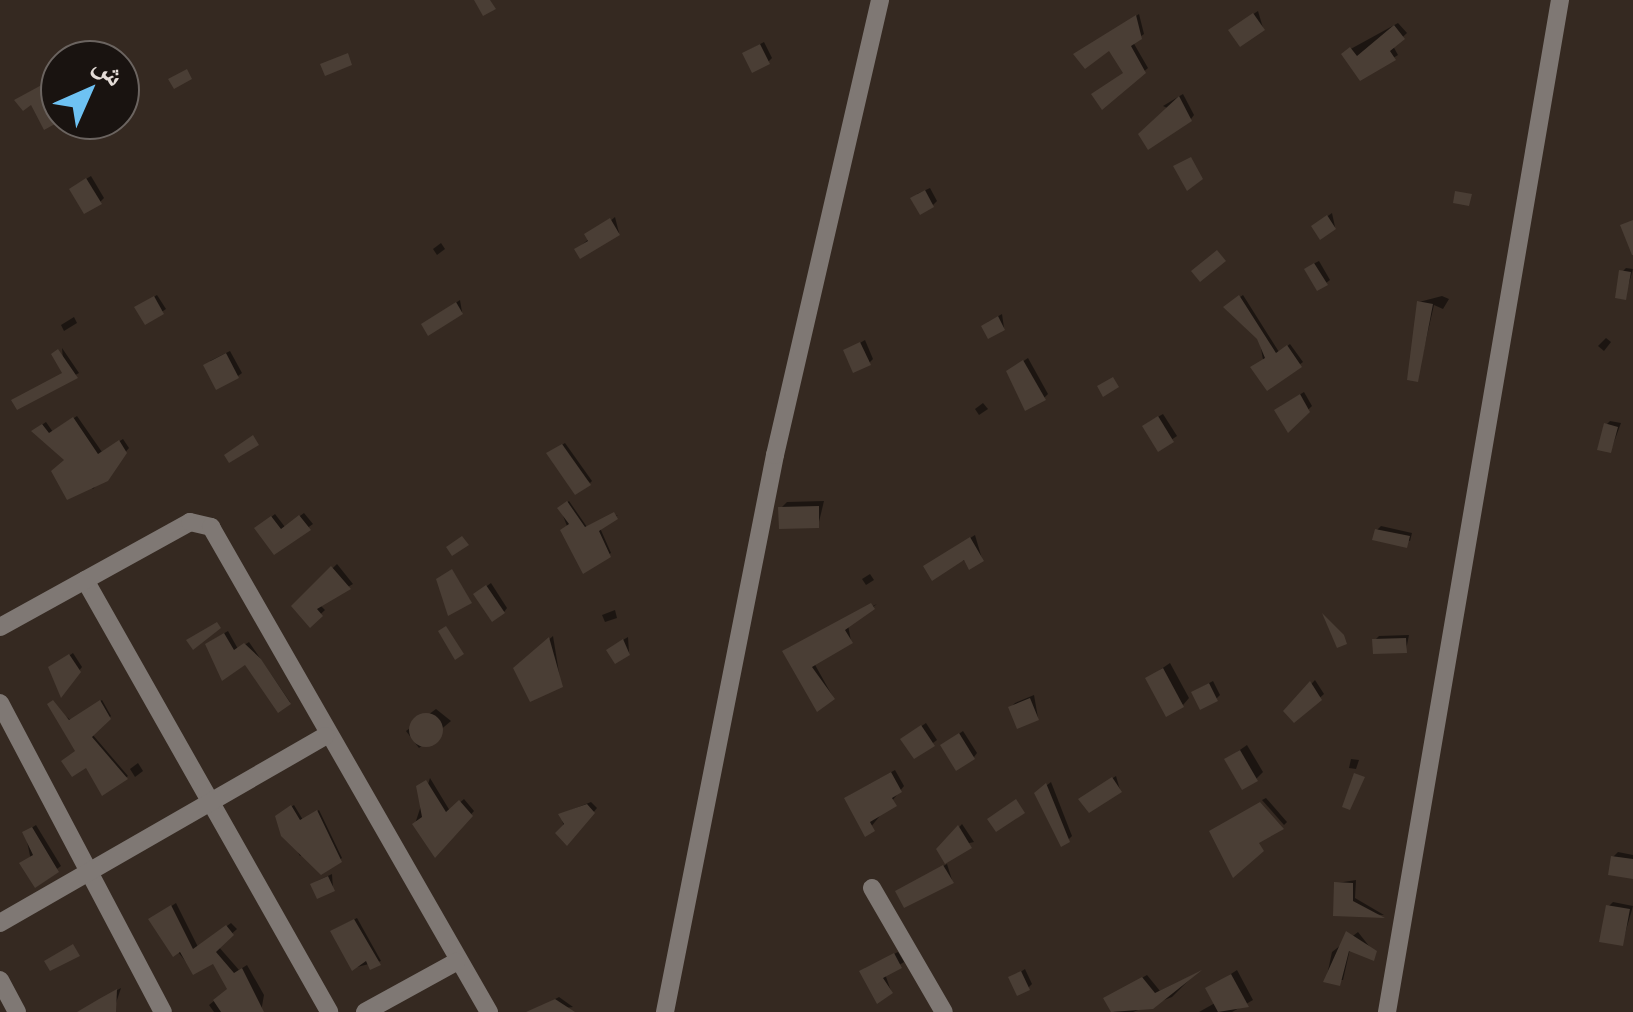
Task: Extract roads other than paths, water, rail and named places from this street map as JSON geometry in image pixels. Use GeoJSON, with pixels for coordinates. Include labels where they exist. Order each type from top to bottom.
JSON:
{"type":"FeatureCollection","features":[{"type":"Feature","properties":{"kind":"street"},"geometry":{"type":"LineString","coordinates":[[665,1012],[774,455],[880,0]]}},
{"type":"Feature","properties":{"kind":"street"},"geometry":{"type":"LineString","coordinates":[[1387,1012],[1560,0]]}},
{"type":"Feature","properties":{"kind":"street"},"geometry":{"type":"LineString","coordinates":[[0,627],[201,521],[456,962],[489,1012]]}},
{"type":"Feature","properties":{"kind":"street"},"geometry":{"type":"LineString","coordinates":[[85,580],[329,1012]]}},
{"type":"Feature","properties":{"kind":"street"},"geometry":{"type":"LineString","coordinates":[[0,703],[85,874],[163,1012]]}},
{"type":"Feature","properties":{"kind":"street"},"geometry":{"type":"LineString","coordinates":[[0,923],[326,736]]}},
{"type":"Feature","properties":{"kind":"street"},"geometry":{"type":"LineString","coordinates":[[872,888],[944,1012]]}},
{"type":"Feature","properties":{"kind":"street"},"geometry":{"type":"LineString","coordinates":[[365,1012],[456,962]]}},
{"type":"Feature","properties":{"kind":"street"},"geometry":{"type":"LineString","coordinates":[[0,980],[17,1012]]}}]}
